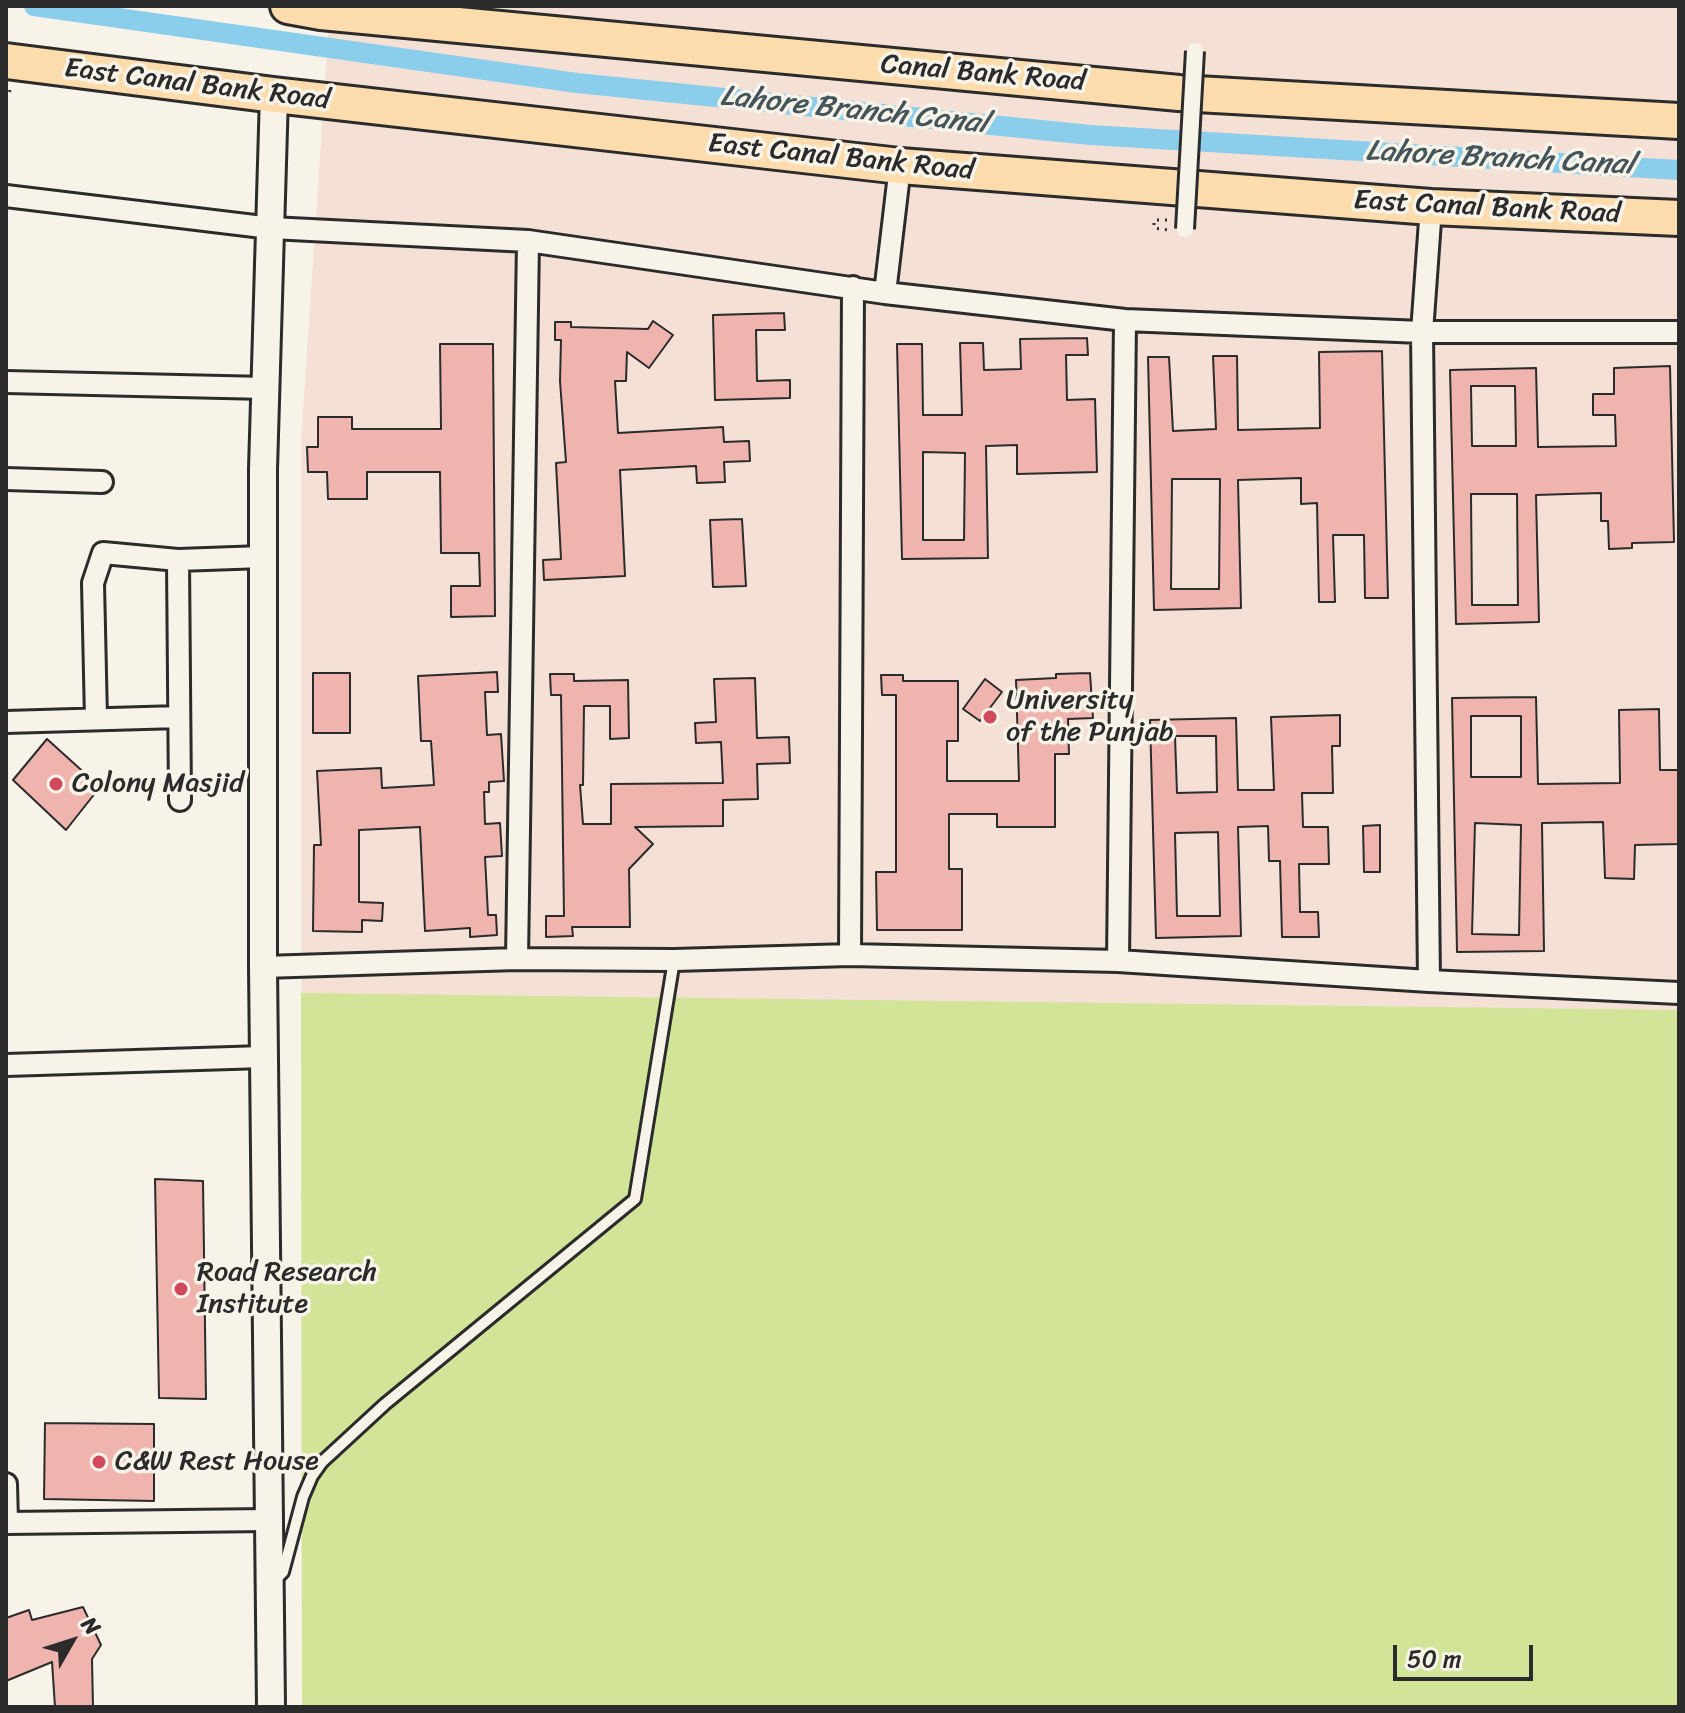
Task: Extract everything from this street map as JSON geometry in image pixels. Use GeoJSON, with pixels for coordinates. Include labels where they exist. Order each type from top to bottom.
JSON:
{"type":"FeatureCollection","features":[{"type":"Feature","properties":{"kind":"highway","name":"Canal Bank Road"},"geometry":{"type":"LineString","coordinates":[[288,6],[1179,93],[1679,121]]}},
{"type":"Feature","properties":{"kind":"highway","name":"East Canal Bank Road"},"geometry":{"type":"LineString","coordinates":[[6,61],[274,95],[900,166],[1431,207],[1679,218]]}},
{"type":"Feature","properties":{"kind":"street"},"geometry":{"type":"LineString","coordinates":[[1180,227],[1195,51]]}},
{"type":"Feature","properties":{"kind":"street"},"geometry":{"type":"LineString","coordinates":[[271,1707],[263,967],[263,557],[274,95]]}},
{"type":"Feature","properties":{"kind":"street"},"geometry":{"type":"LineString","coordinates":[[885,293],[900,166]]}},
{"type":"Feature","properties":{"kind":"street"},"geometry":{"type":"LineString","coordinates":[[6,196],[271,228],[528,241],[885,293],[1125,320],[1422,332],[1679,332]]}},
{"type":"Feature","properties":{"kind":"street"},"geometry":{"type":"LineString","coordinates":[[1429,981],[1422,332],[1431,207]]}},
{"type":"Feature","properties":{"kind":"street"},"geometry":{"type":"LineString","coordinates":[[517,959],[528,241]]}},
{"type":"Feature","properties":{"kind":"street"},"geometry":{"type":"LineString","coordinates":[[850,955],[853,287]]}},
{"type":"Feature","properties":{"kind":"street"},"geometry":{"type":"LineString","coordinates":[[1118,961],[1125,320]]}},
{"type":"Feature","properties":{"kind":"street"},"geometry":{"type":"LineString","coordinates":[[6,382],[266,388]]}},
{"type":"Feature","properties":{"kind":"street"},"geometry":{"type":"LineString","coordinates":[[6,479],[102,482]]}},
{"type":"Feature","properties":{"kind":"street"},"geometry":{"type":"LineString","coordinates":[[96,719],[93,583],[103,553],[178,560],[263,557]]}},
{"type":"Feature","properties":{"kind":"street"},"geometry":{"type":"LineString","coordinates":[[178,560],[180,800]]}},
{"type":"Feature","properties":{"kind":"street"},"geometry":{"type":"LineString","coordinates":[[6,722],[179,717]]}},
{"type":"Feature","properties":{"kind":"street"},"geometry":{"type":"LineString","coordinates":[[263,967],[517,959],[674,960],[850,955],[1118,961],[1679,993]]}},
{"type":"Feature","properties":{"kind":"street"},"geometry":{"type":"LineString","coordinates":[[6,1065],[264,1057]]}},
{"type":"Feature","properties":{"kind":"street"},"geometry":{"type":"LineString","coordinates":[[6,1484],[6,1523],[269,1520]]}},
{"type":"Feature","properties":{"kind":"lane"},"geometry":{"type":"LineString","coordinates":[[268,1587],[283,1572],[303,1497],[322,1462],[385,1404],[635,1199],[674,960]]}},
{"type":"Feature","properties":{"kind":"path"},"geometry":{"type":"LineString","coordinates":[[1154,220],[1180,227],[1154,228],[1154,220]]}},
{"type":"Feature","properties":{"kind":"shaded area","name":"University of the Punjab"},"geometry":{"type":"Polygon","coordinates":[[[330,6],[1679,6],[1679,1707],[302,1707],[301,441],[330,6]]]}},
{"type":"Feature","properties":{"kind":"green space"},"geometry":{"type":"Polygon","coordinates":[[[301,993],[1679,1010],[1679,1707],[302,1707],[301,993]]]}},
{"type":"Feature","properties":{"kind":"building"},"geometry":{"type":"Polygon","coordinates":[[[784,313],[785,330],[756,330],[757,381],[790,380],[790,398],[715,400],[713,315],[784,313]]]}},
{"type":"Feature","properties":{"kind":"building"},"geometry":{"type":"Polygon","coordinates":[[[653,321],[673,335],[649,368],[627,352],[626,381],[615,381],[618,433],[723,427],[724,442],[749,441],[750,461],[724,462],[725,482],[697,483],[696,466],[620,470],[625,576],[544,580],[543,560],[561,559],[556,463],[566,462],[560,381],[561,340],[555,340],[555,322],[571,322],[571,327],[648,329],[653,321]]]}},
{"type":"Feature","properties":{"kind":"building"},"geometry":{"type":"Polygon","coordinates":[[[1087,338],[1088,355],[1066,355],[1067,400],[1095,399],[1097,472],[1017,474],[1017,445],[986,446],[988,558],[902,559],[897,344],[922,344],[923,415],[962,415],[960,343],[983,343],[984,370],[1021,369],[1020,339],[1087,338]],[[923,452],[923,540],[964,540],[965,453],[923,452]]]}},
{"type":"Feature","properties":{"kind":"building"},"geometry":{"type":"Polygon","coordinates":[[[440,344],[493,344],[495,616],[451,617],[451,586],[480,586],[479,553],[441,553],[440,472],[367,472],[367,499],[328,499],[327,472],[308,472],[307,447],[318,447],[318,417],[352,417],[352,429],[441,429],[440,344]]]}},
{"type":"Feature","properties":{"kind":"building"},"geometry":{"type":"Polygon","coordinates":[[[1382,351],[1388,598],[1365,598],[1364,535],[1333,535],[1335,602],[1319,602],[1317,503],[1301,504],[1301,478],[1238,480],[1241,608],[1154,610],[1148,357],[1169,357],[1173,431],[1216,429],[1213,356],[1237,356],[1238,430],[1320,428],[1319,352],[1382,351]],[[1172,479],[1171,589],[1219,589],[1220,479],[1172,479]]]}},
{"type":"Feature","properties":{"kind":"building"},"geometry":{"type":"Polygon","coordinates":[[[1670,366],[1674,542],[1632,543],[1632,548],[1609,549],[1608,521],[1601,521],[1601,493],[1536,495],[1539,622],[1456,624],[1450,370],[1536,368],[1538,447],[1616,446],[1615,415],[1593,415],[1593,394],[1614,394],[1614,368],[1670,366]],[[1471,386],[1472,446],[1516,446],[1515,386],[1471,386]],[[1471,494],[1472,605],[1518,605],[1517,494],[1471,494]]]}},
{"type":"Feature","properties":{"kind":"building"},"geometry":{"type":"Polygon","coordinates":[[[742,519],[746,586],[713,587],[710,520],[742,519]]]}},
{"type":"Feature","properties":{"kind":"building"},"geometry":{"type":"Polygon","coordinates":[[[497,672],[498,692],[485,692],[487,735],[501,734],[504,781],[489,782],[489,792],[484,792],[485,824],[500,823],[502,856],[485,857],[488,915],[496,915],[497,935],[470,937],[470,928],[425,931],[420,827],[359,830],[359,902],[383,903],[382,921],[362,920],[362,932],[313,931],[314,845],[321,845],[317,771],[381,768],[382,788],[434,785],[431,741],[421,741],[418,676],[497,672]]]}},
{"type":"Feature","properties":{"kind":"building"},"geometry":{"type":"Polygon","coordinates":[[[313,673],[350,673],[350,733],[313,733],[313,673]]]}},
{"type":"Feature","properties":{"kind":"building"},"geometry":{"type":"Polygon","coordinates":[[[1090,673],[1093,718],[1068,719],[1069,754],[1055,754],[1055,827],[997,827],[997,814],[949,814],[949,869],[962,869],[962,930],[877,930],[876,872],[896,872],[896,695],[882,695],[881,675],[903,675],[903,681],[958,681],[958,741],[947,741],[947,781],[1019,781],[1016,680],[1090,673]]]}},
{"type":"Feature","properties":{"kind":"building"},"geometry":{"type":"Polygon","coordinates":[[[550,674],[574,674],[574,681],[628,680],[629,738],[610,739],[610,706],[584,706],[583,785],[580,785],[583,824],[611,824],[611,784],[723,783],[721,742],[696,743],[695,723],[716,722],[714,679],[755,678],[757,738],[789,737],[790,763],[757,764],[758,799],[723,800],[723,826],[635,827],[653,844],[629,869],[630,927],[572,927],[573,936],[546,937],[546,916],[564,916],[561,695],[551,695],[550,674]]]}},
{"type":"Feature","properties":{"kind":"building"},"geometry":{"type":"Polygon","coordinates":[[[985,679],[1002,692],[980,721],[963,709],[985,679]]]}},
{"type":"Feature","properties":{"kind":"building"},"geometry":{"type":"Polygon","coordinates":[[[1536,697],[1538,784],[1620,783],[1619,710],[1659,709],[1660,770],[1679,770],[1679,844],[1635,845],[1634,879],[1605,878],[1603,822],[1542,823],[1544,951],[1457,952],[1452,698],[1536,697]],[[1471,716],[1471,777],[1521,777],[1521,716],[1471,716]],[[1475,823],[1472,934],[1519,935],[1521,825],[1475,823]]]}},
{"type":"Feature","properties":{"kind":"building"},"geometry":{"type":"Polygon","coordinates":[[[1340,715],[1340,746],[1332,746],[1333,793],[1302,793],[1303,827],[1328,827],[1329,864],[1299,864],[1300,912],[1318,912],[1319,937],[1282,937],[1280,861],[1269,861],[1268,826],[1238,827],[1241,936],[1156,938],[1150,720],[1236,718],[1238,790],[1274,790],[1271,717],[1340,715]],[[1175,736],[1177,793],[1217,792],[1216,736],[1175,736]],[[1218,832],[1175,833],[1177,916],[1220,916],[1218,832]]]}},
{"type":"Feature","properties":{"kind":"building","name":"Colony Masjid"},"geometry":{"type":"Polygon","coordinates":[[[47,739],[100,787],[66,830],[13,780],[47,739]]]}},
{"type":"Feature","properties":{"kind":"building"},"geometry":{"type":"Polygon","coordinates":[[[1380,825],[1380,872],[1364,872],[1363,826],[1380,825]]]}},
{"type":"Feature","properties":{"kind":"building","name":"Road Research Institute"},"geometry":{"type":"Polygon","coordinates":[[[155,1179],[203,1181],[206,1399],[159,1398],[155,1179]]]}},
{"type":"Feature","properties":{"kind":"building","name":"C&W Rest House"},"geometry":{"type":"Polygon","coordinates":[[[45,1423],[154,1424],[154,1501],[44,1499],[45,1423]]]}},
{"type":"Feature","properties":{"kind":"building"},"geometry":{"type":"Polygon","coordinates":[[[83,1607],[101,1645],[92,1659],[93,1707],[55,1707],[52,1662],[6,1681],[6,1618],[29,1610],[32,1620],[83,1607]]]}},
{"type":"Feature","properties":{"kind":"waterway","name":"Lahore Branch Canal"},"geometry":{"type":"LineString","coordinates":[[34,6],[577,83],[1090,135],[1679,170]]}},
{"type":"Feature","properties":{"kind":"place","name":"University of the Punjab"},"geometry":{"type":"Point","coordinates":[990,717]}},
{"type":"Feature","properties":{"kind":"place","name":"Colony Masjid"},"geometry":{"type":"Point","coordinates":[56,784]}},
{"type":"Feature","properties":{"kind":"place","name":"Road Research Institute"},"geometry":{"type":"Point","coordinates":[181,1289]}},
{"type":"Feature","properties":{"kind":"place","name":"C&W Rest House"},"geometry":{"type":"Point","coordinates":[99,1462]}}]}
